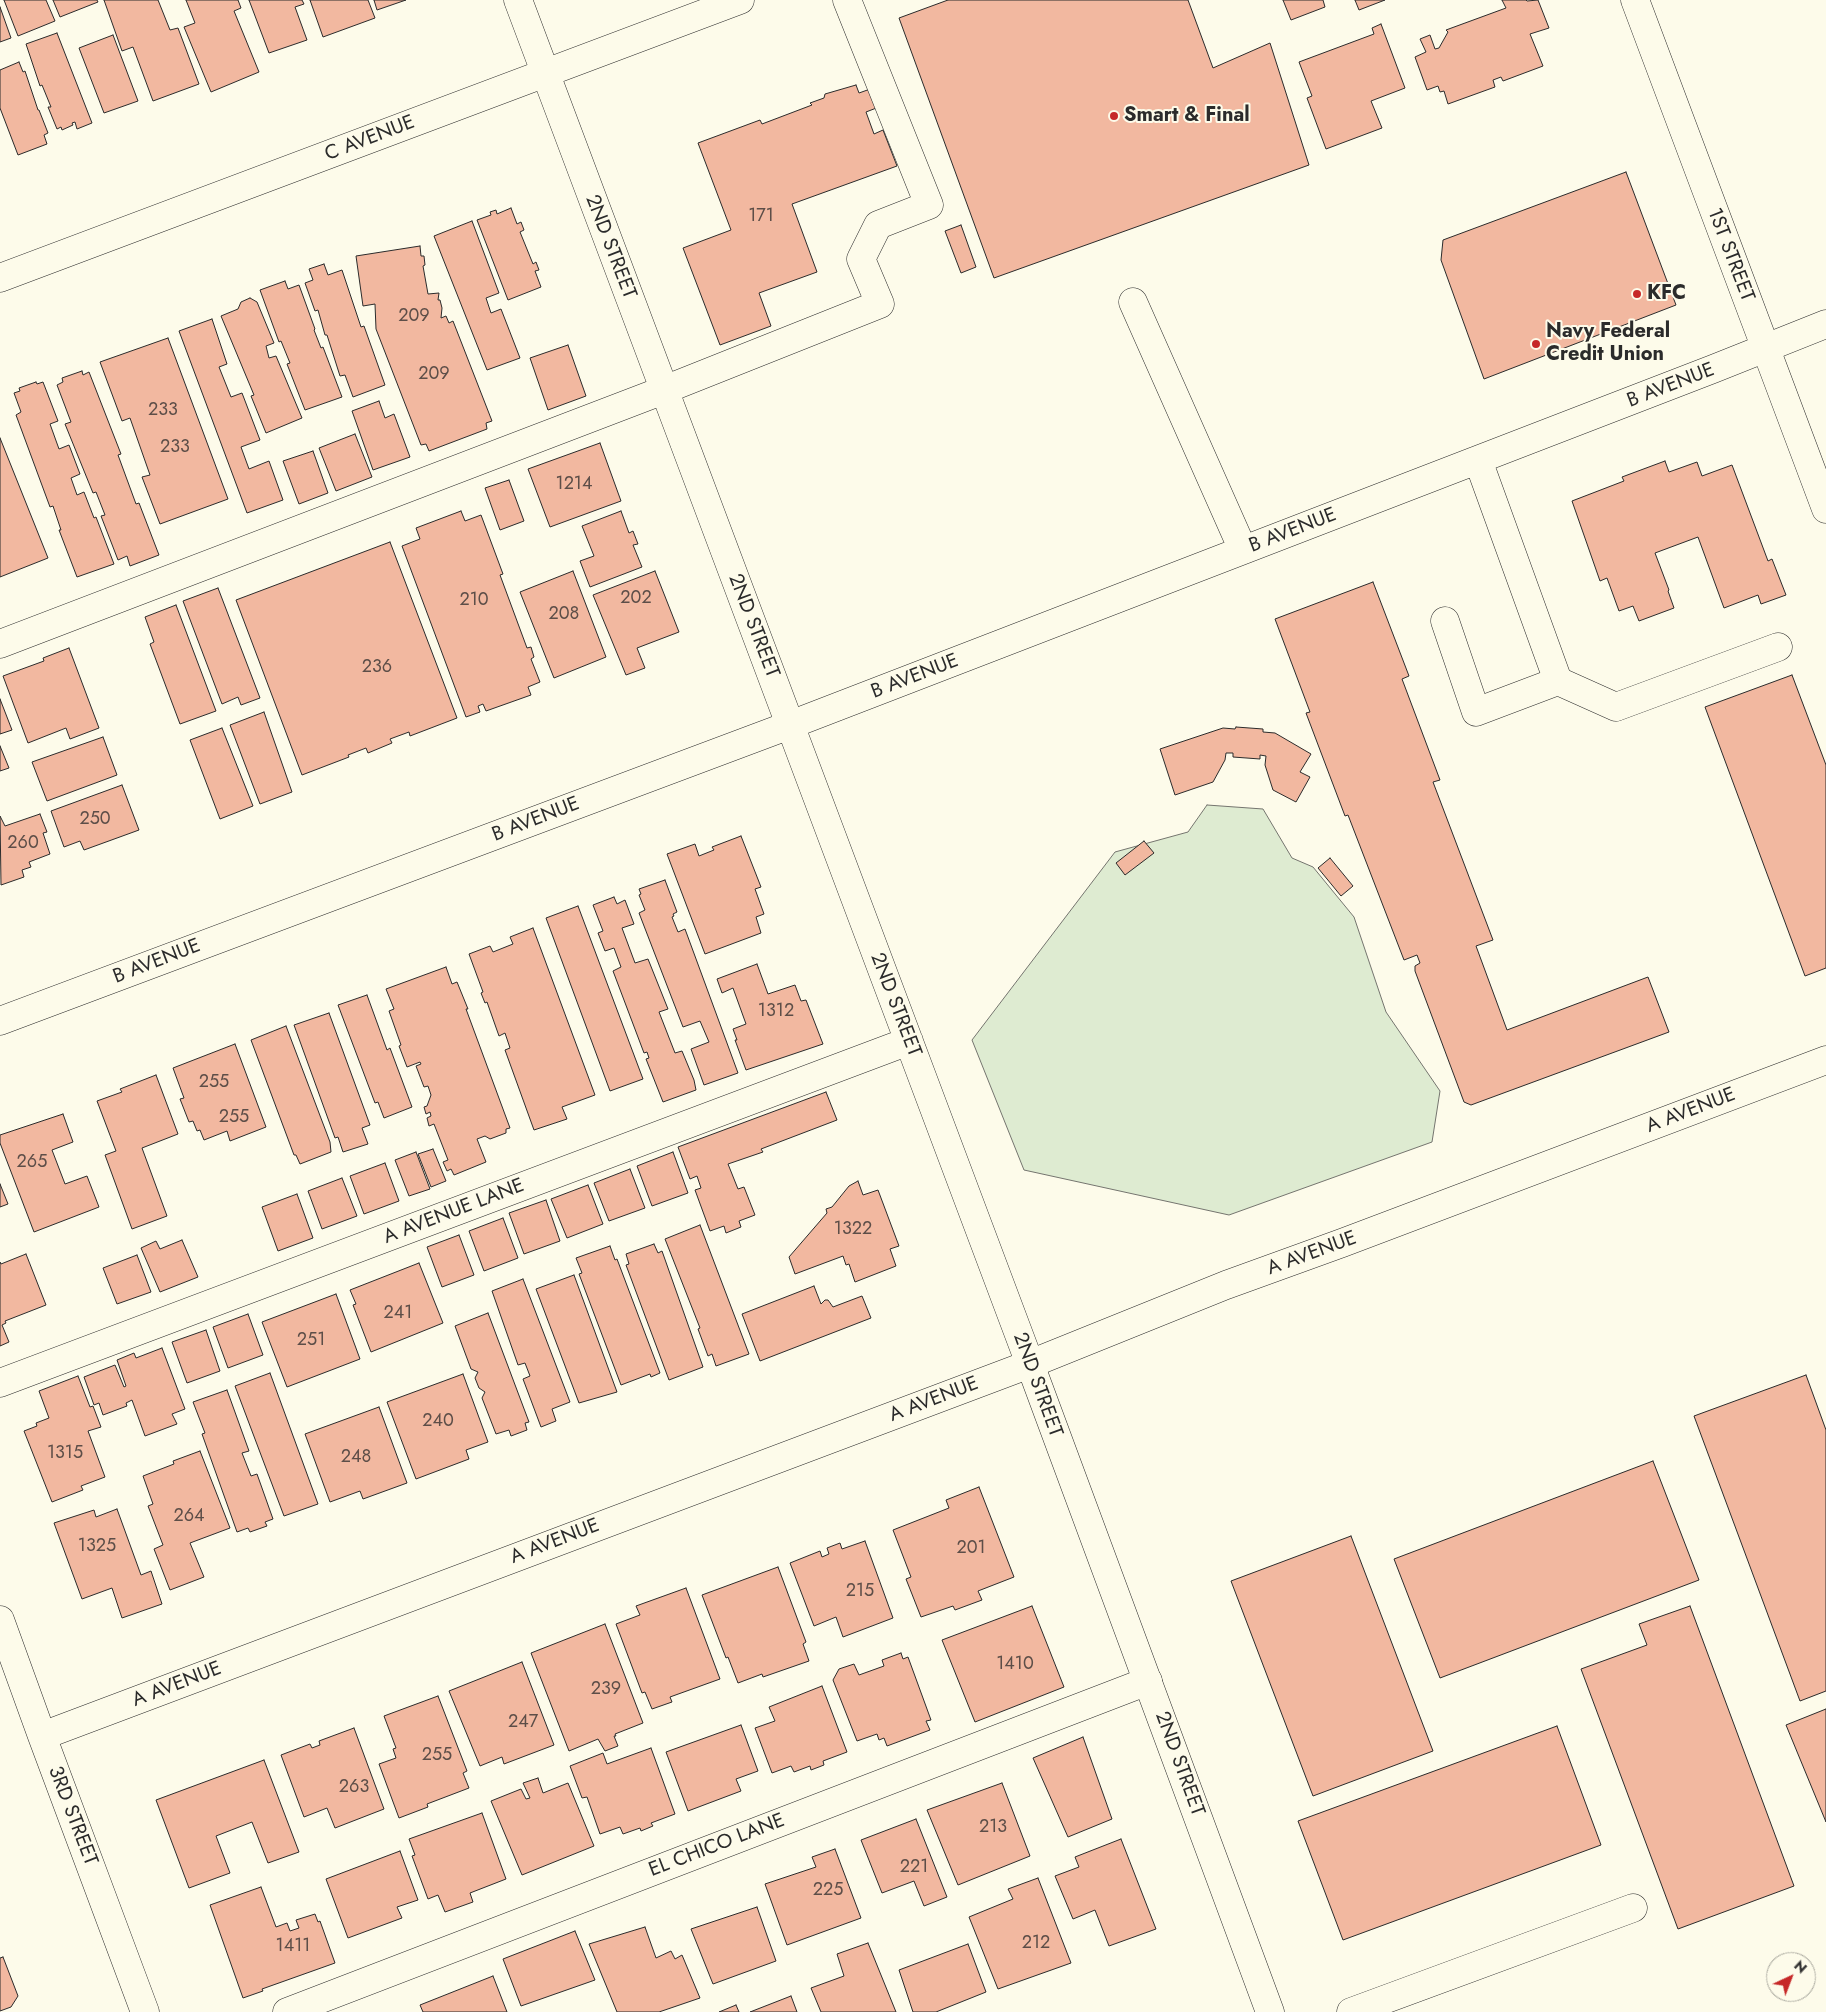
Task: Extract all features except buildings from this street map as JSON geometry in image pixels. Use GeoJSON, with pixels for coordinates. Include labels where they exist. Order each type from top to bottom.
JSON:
{"type":"FeatureCollection","features":[{"type":"Feature","properties":{"kind":"street","name":"2ND STREET"},"geometry":{"type":"LineString","coordinates":[[518,0],[1148,1680],[1268,2011]]}},
{"type":"Feature","properties":{"kind":"street","name":"C AVENUE"},"geometry":{"type":"LineString","coordinates":[[0,278],[738,0]]}},
{"type":"Feature","properties":{"kind":"street"},"geometry":{"type":"LineString","coordinates":[[0,644],[664,390],[880,304],[861,258],[878,225],[929,205],[847,0]]}},
{"type":"Feature","properties":{"kind":"street","name":"1ST STREET"},"geometry":{"type":"LineString","coordinates":[[1635,0],[1826,510]]}},
{"type":"Feature","properties":{"kind":"street"},"geometry":{"type":"LineString","coordinates":[[1133,302],[1243,550]]}},
{"type":"Feature","properties":{"kind":"street","name":"B AVENUE"},"geometry":{"type":"LineString","coordinates":[[0,1021],[790,725],[1766,349],[1826,324]]}},
{"type":"Feature","properties":{"kind":"street"},"geometry":{"type":"LineString","coordinates":[[1478,460],[1558,681]]}},
{"type":"Feature","properties":{"kind":"street"},"geometry":{"type":"LineString","coordinates":[[1445,621],[1476,712],[1558,681],[1616,707],[1778,647]]}},
{"type":"Feature","properties":{"kind":"street","name":"A AVENUE LANE"},"geometry":{"type":"LineString","coordinates":[[0,1383],[908,1041]]}},
{"type":"Feature","properties":{"kind":"street","name":"A AVENUE"},"geometry":{"type":"LineString","coordinates":[[42,1736],[1030,1364],[1226,1285],[1826,1060]]}},
{"type":"Feature","properties":{"kind":"street","name":"3RD STREET"},"geometry":{"type":"LineString","coordinates":[[0,1620],[145,2012]]}},
{"type":"Feature","properties":{"kind":"street","name":"EL CHICO LANE"},"geometry":{"type":"LineString","coordinates":[[287,2012],[1148,1680]]}},
{"type":"Feature","properties":{"kind":"street"},"geometry":{"type":"LineString","coordinates":[[1351,2012],[1633,1908]]}},
{"type":"Feature","properties":{"kind":"green space"},"geometry":{"type":"Polygon","coordinates":[[[1207,805],[1263,809],[1292,858],[1313,867],[1354,917],[1386,1012],[1440,1091],[1432,1142],[1229,1215],[1024,1170],[972,1040],[1115,852],[1188,832],[1207,805]]]}},
{"type":"Feature","properties":{"kind":"place","name":"Smart & Final"},"geometry":{"type":"Point","coordinates":[1114,116]}},
{"type":"Feature","properties":{"kind":"place","name":"KFC"},"geometry":{"type":"Point","coordinates":[1637,294]}},
{"type":"Feature","properties":{"kind":"place","name":"Navy Federal Credit Union"},"geometry":{"type":"Point","coordinates":[1536,344]}}]}
